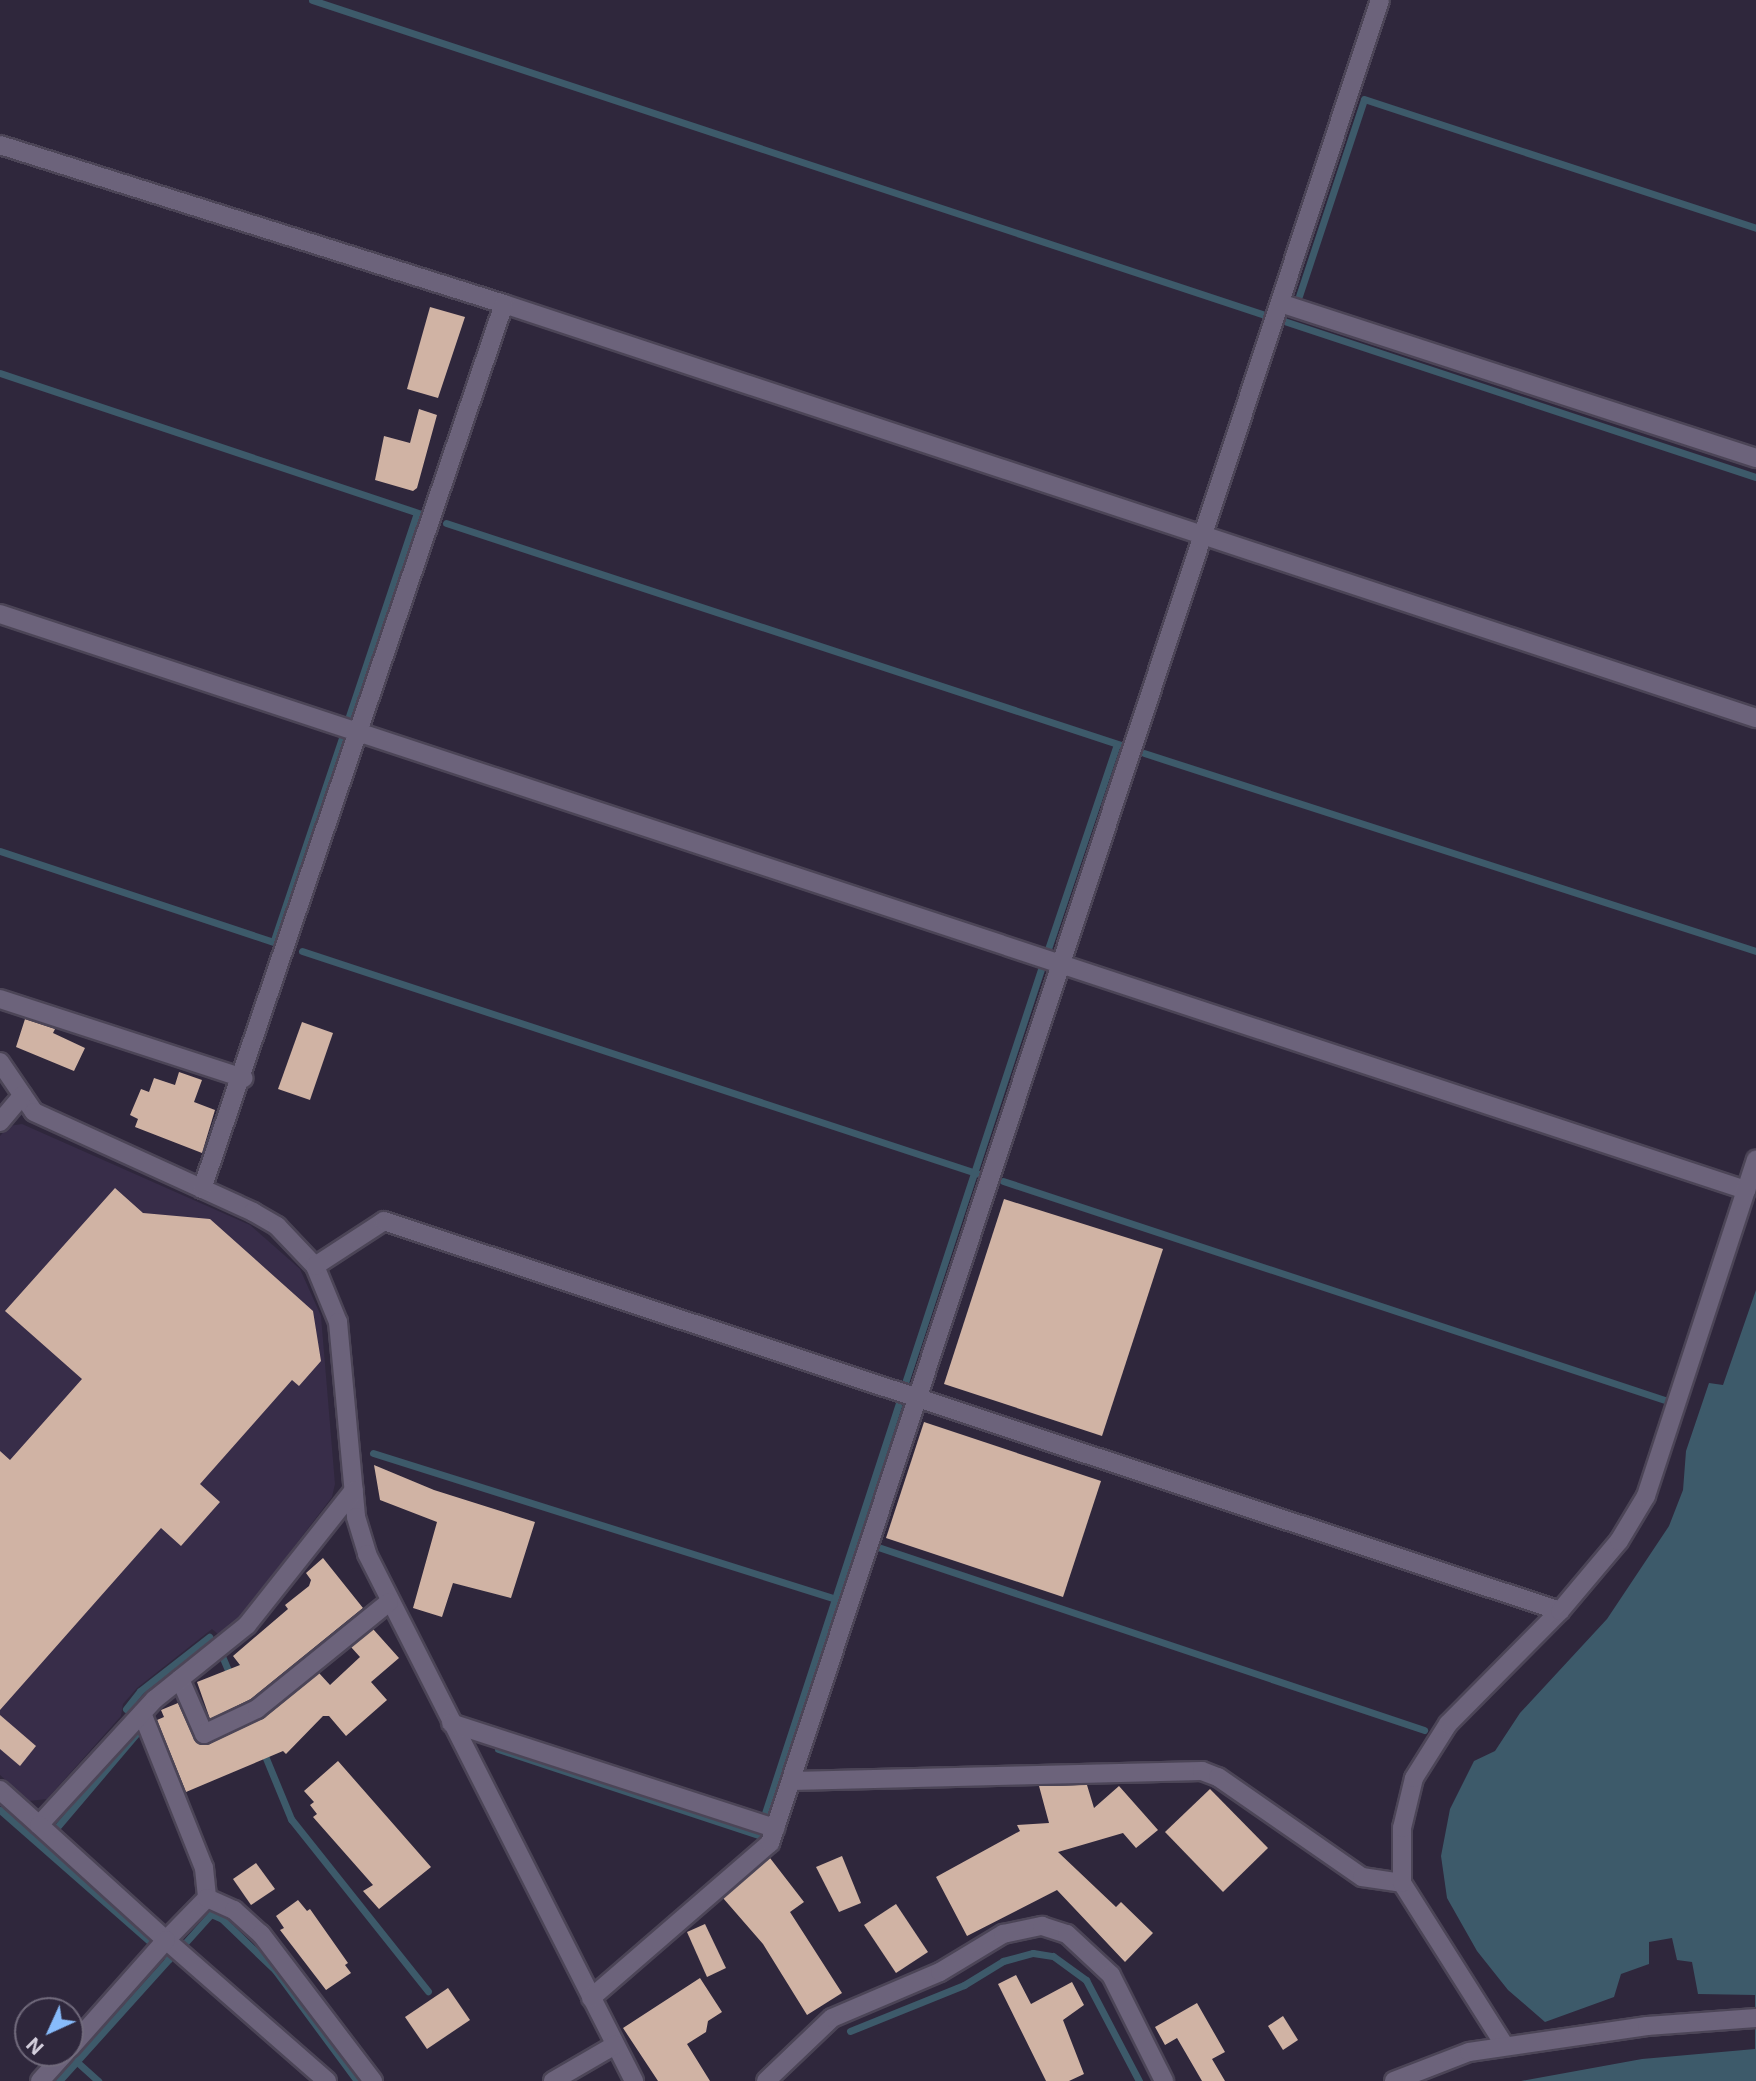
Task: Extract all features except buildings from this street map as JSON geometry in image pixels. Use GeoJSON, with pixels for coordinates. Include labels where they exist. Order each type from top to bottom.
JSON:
{"type":"FeatureCollection","features":[{"type":"Feature","properties":{"kind":"street"},"geometry":{"type":"LineString","coordinates":[[591,1998],[770,1843],[1063,965],[1380,0]]}},
{"type":"Feature","properties":{"kind":"street"},"geometry":{"type":"LineString","coordinates":[[0,145],[504,304],[1756,718]]}},
{"type":"Feature","properties":{"kind":"street"},"geometry":{"type":"LineString","coordinates":[[1280,303],[1756,458]]}},
{"type":"Feature","properties":{"kind":"street"},"geometry":{"type":"LineString","coordinates":[[202,1189],[361,733],[504,304]]}},
{"type":"Feature","properties":{"kind":"street"},"geometry":{"type":"LineString","coordinates":[[0,614],[1746,1190]]}},
{"type":"Feature","properties":{"kind":"street"},"geometry":{"type":"LineString","coordinates":[[0,999],[243,1077]]}},
{"type":"Feature","properties":{"kind":"street"},"geometry":{"type":"LineString","coordinates":[[0,1062],[34,1112],[277,1226],[315,1266],[338,1322],[354,1490],[364,1545],[389,1602],[634,2081]]}},
{"type":"Feature","properties":{"kind":"street"},"geometry":{"type":"LineString","coordinates":[[0,1122],[23,1095]]}},
{"type":"Feature","properties":{"kind":"street"},"geometry":{"type":"LineString","coordinates":[[1505,2046],[1402,1883],[1402,1828],[1414,1779],[1428,1751],[1560,1611],[1619,1541],[1646,1496],[1756,1160]]}},
{"type":"Feature","properties":{"kind":"street"},"geometry":{"type":"LineString","coordinates":[[315,1266],[384,1221],[1560,1611]]}},
{"type":"Feature","properties":{"kind":"street"},"geometry":{"type":"LineString","coordinates":[[39,1825],[142,1713],[247,1625],[354,1490]]}},
{"type":"Feature","properties":{"kind":"street"},"geometry":{"type":"LineString","coordinates":[[180,1679],[204,1734],[257,1709],[389,1602]]}},
{"type":"Feature","properties":{"kind":"street"},"geometry":{"type":"LineString","coordinates":[[142,1713],[204,1868],[207,1898]]}},
{"type":"Feature","properties":{"kind":"street"},"geometry":{"type":"LineString","coordinates":[[451,1723],[775,1828]]}},
{"type":"Feature","properties":{"kind":"street"},"geometry":{"type":"LineString","coordinates":[[792,1781],[1202,1771],[1218,1777],[1362,1877],[1402,1883]]}},
{"type":"Feature","properties":{"kind":"street"},"geometry":{"type":"LineString","coordinates":[[0,1790],[327,2081]]}},
{"type":"Feature","properties":{"kind":"street"},"geometry":{"type":"LineString","coordinates":[[84,2032],[207,1898]]}},
{"type":"Feature","properties":{"kind":"street"},"geometry":{"type":"LineString","coordinates":[[207,1898],[234,1910],[261,1934],[373,2081]]}},
{"type":"Feature","properties":{"kind":"street"},"geometry":{"type":"LineString","coordinates":[[766,2081],[832,2018],[940,1972],[1003,1934],[1042,1926],[1066,1934],[1111,1975],[1164,2081]]}},
{"type":"Feature","properties":{"kind":"street"},"geometry":{"type":"LineString","coordinates":[[1394,2081],[1469,2052],[1726,2019],[1756,2018]]}},
{"type":"Feature","properties":{"kind":"street"},"geometry":{"type":"LineString","coordinates":[[554,2081],[615,2045]]}},
{"type":"Feature","properties":{"kind":"street"},"geometry":{"type":"LineString","coordinates":[[40,2081],[52,2067]]}},
{"type":"Feature","properties":{"kind":"shaded area"},"geometry":{"type":"Polygon","coordinates":[[[22,1124],[250,1225],[300,1269],[321,1316],[335,1484],[332,1497],[238,1620],[219,1635],[212,1629],[137,1688],[123,1704],[121,1716],[47,1799],[29,1801],[0,1775],[0,1136],[9,1126],[22,1124]]]}},
{"type":"Feature","properties":{"kind":"water"},"geometry":{"type":"Polygon","coordinates":[[[1756,1290],[1756,2081],[1521,2081],[1642,2059],[1755,2049],[1755,1995],[1698,1994],[1692,1962],[1677,1960],[1672,1938],[1649,1942],[1649,1964],[1621,1974],[1614,1997],[1545,2022],[1508,1990],[1477,1951],[1447,1898],[1441,1856],[1450,1809],[1474,1761],[1495,1751],[1520,1713],[1607,1619],[1669,1526],[1683,1490],[1686,1451],[1709,1383],[1723,1385],[1756,1290]]]}},
{"type":"Feature","properties":{"kind":"waterway"},"geometry":{"type":"LineString","coordinates":[[312,0],[1265,315]]}},
{"type":"Feature","properties":{"kind":"waterway"},"geometry":{"type":"LineString","coordinates":[[1299,296],[1364,99],[1756,228]]}},
{"type":"Feature","properties":{"kind":"waterway"},"geometry":{"type":"LineString","coordinates":[[1284,321],[1756,477]]}},
{"type":"Feature","properties":{"kind":"waterway"},"geometry":{"type":"LineString","coordinates":[[0,373],[422,514]]}},
{"type":"Feature","properties":{"kind":"waterway"},"geometry":{"type":"LineString","coordinates":[[348,719],[417,513]]}},
{"type":"Feature","properties":{"kind":"waterway"},"geometry":{"type":"LineString","coordinates":[[446,523],[1124,746]]}},
{"type":"Feature","properties":{"kind":"waterway"},"geometry":{"type":"LineString","coordinates":[[274,940],[342,738]]}},
{"type":"Feature","properties":{"kind":"waterway"},"geometry":{"type":"LineString","coordinates":[[1048,949],[1117,744]]}},
{"type":"Feature","properties":{"kind":"waterway"},"geometry":{"type":"LineString","coordinates":[[1144,753],[1756,951]]}},
{"type":"Feature","properties":{"kind":"waterway"},"geometry":{"type":"LineString","coordinates":[[0,851],[280,944]]}},
{"type":"Feature","properties":{"kind":"waterway"},"geometry":{"type":"LineString","coordinates":[[302,951],[982,1175]]}},
{"type":"Feature","properties":{"kind":"waterway"},"geometry":{"type":"LineString","coordinates":[[905,1383],[1042,967]]}},
{"type":"Feature","properties":{"kind":"waterway"},"geometry":{"type":"LineString","coordinates":[[1003,1181],[1665,1400]]}},
{"type":"Feature","properties":{"kind":"waterway"},"geometry":{"type":"LineString","coordinates":[[765,1813],[899,1402]]}},
{"type":"Feature","properties":{"kind":"waterway"},"geometry":{"type":"LineString","coordinates":[[373,1453],[835,1599]]}},
{"type":"Feature","properties":{"kind":"waterway"},"geometry":{"type":"LineString","coordinates":[[878,1547],[1424,1730]]}},
{"type":"Feature","properties":{"kind":"waterway"},"geometry":{"type":"LineString","coordinates":[[126,1709],[140,1691],[209,1637]]}},
{"type":"Feature","properties":{"kind":"waterway"},"geometry":{"type":"LineString","coordinates":[[222,1656],[231,1677]]}},
{"type":"Feature","properties":{"kind":"waterway"},"geometry":{"type":"LineString","coordinates":[[58,1826],[136,1734]]}},
{"type":"Feature","properties":{"kind":"waterway"},"geometry":{"type":"LineString","coordinates":[[498,1749],[758,1835]]}},
{"type":"Feature","properties":{"kind":"waterway"},"geometry":{"type":"LineString","coordinates":[[263,1751],[291,1819],[428,1991]]}},
{"type":"Feature","properties":{"kind":"waterway"},"geometry":{"type":"LineString","coordinates":[[0,1810],[149,1941]]}},
{"type":"Feature","properties":{"kind":"waterway"},"geometry":{"type":"LineString","coordinates":[[185,1943],[211,1914],[222,1919],[275,1970],[357,2081]]}},
{"type":"Feature","properties":{"kind":"waterway"},"geometry":{"type":"LineString","coordinates":[[850,2031],[964,1985],[1003,1961],[1033,1953],[1053,1956],[1086,1980],[1139,2081]]}},
{"type":"Feature","properties":{"kind":"waterway"},"geometry":{"type":"LineString","coordinates":[[59,2081],[169,1959],[164,1954]]}},
{"type":"Feature","properties":{"kind":"waterway"},"geometry":{"type":"LineString","coordinates":[[83,2067],[98,2081]]}}]}
